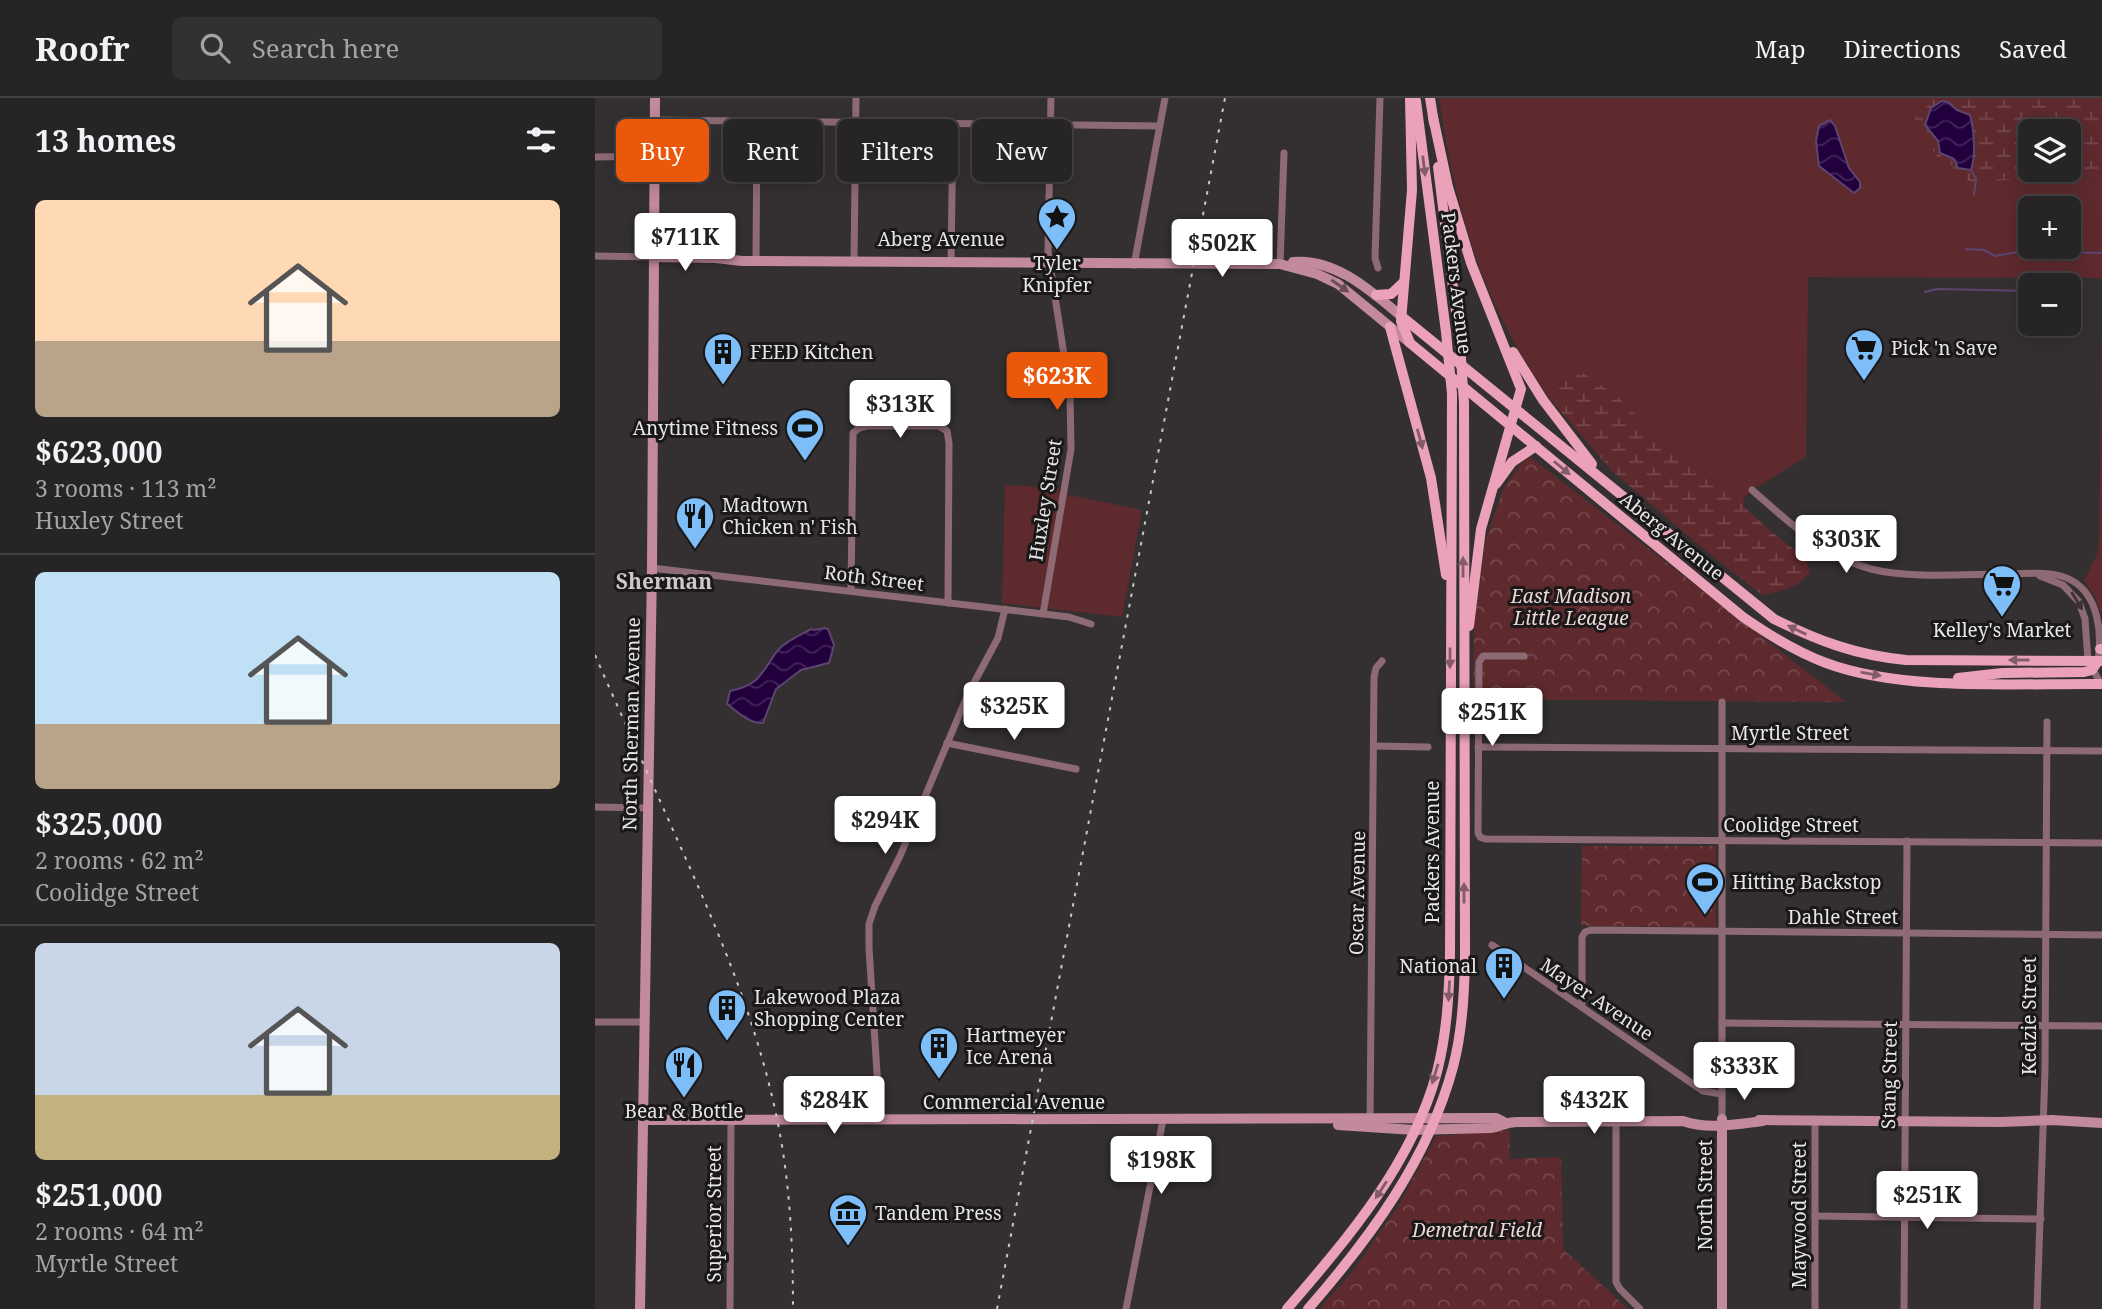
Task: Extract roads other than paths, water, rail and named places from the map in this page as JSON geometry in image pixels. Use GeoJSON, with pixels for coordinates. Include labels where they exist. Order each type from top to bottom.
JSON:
{"type":"FeatureCollection","features":[{"type":"Feature","properties":{"kind":"main road"},"geometry":{"type":"LineString","coordinates":[[1410,98],[1412,190],[1401,316],[1402,326],[1412,344]]}},
{"type":"Feature","properties":{"kind":"main road","name":"Packers Avenue"},"geometry":{"type":"LineString","coordinates":[[1287,1309],[1352,1234],[1394,1171],[1420,1118],[1436,1075],[1449,991],[1452,394],[1416,98]]}},
{"type":"Feature","properties":{"kind":"main road","name":"Packers Avenue"},"geometry":{"type":"LineString","coordinates":[[1308,1309],[1356,1254],[1405,1180],[1430,1130],[1453,1067],[1464,996],[1464,403],[1460,344],[1430,98]]}},
{"type":"Feature","properties":{"kind":"main road"},"geometry":{"type":"LineString","coordinates":[[1433,117],[1456,215],[1471,263],[1520,383],[1520,395],[1481,528],[1464,660]]}},
{"type":"Feature","properties":{"kind":"main road"},"geometry":{"type":"LineString","coordinates":[[1376,295],[1393,293],[1404,282]]}},
{"type":"Feature","properties":{"kind":"main road"},"geometry":{"type":"LineString","coordinates":[[1490,308],[1517,360],[1543,400],[1605,480]]}},
{"type":"Feature","properties":{"kind":"main road","name":"Aberg Avenue"},"geometry":{"type":"LineString","coordinates":[[1401,316],[1774,619],[1818,641],[1854,652],[1906,660],[2095,663]]}},
{"type":"Feature","properties":{"kind":"main road"},"geometry":{"type":"LineString","coordinates":[[1390,327],[1431,478],[1444,552],[1450,613]]}},
{"type":"Feature","properties":{"kind":"main road"},"geometry":{"type":"LineString","coordinates":[[1402,373],[1404,359],[1412,344]]}},
{"type":"Feature","properties":{"kind":"main road"},"geometry":{"type":"LineString","coordinates":[[1412,344],[1431,347],[1477,383],[1487,387]]}},
{"type":"Feature","properties":{"kind":"main road","name":"Aberg Avenue"},"geometry":{"type":"LineString","coordinates":[[1412,344],[1743,617],[1791,648],[1839,667],[1872,675],[1935,681],[2101,684]]}},
{"type":"Feature","properties":{"kind":"main road"},"geometry":{"type":"LineString","coordinates":[[1490,495],[1509,466],[1536,446]]}},
{"type":"Feature","properties":{"kind":"main road"},"geometry":{"type":"LineString","coordinates":[[1935,681],[1987,674],[2073,673],[2095,663]]}},
{"type":"Feature","properties":{"kind":"street","name":"North Sherman Avenue"},"geometry":{"type":"LineString","coordinates":[[655,98],[655,119]]}},
{"type":"Feature","properties":{"kind":"street"},"geometry":{"type":"LineString","coordinates":[[856,98],[856,119]]}},
{"type":"Feature","properties":{"kind":"street","name":"Huxley Street"},"geometry":{"type":"LineString","coordinates":[[1051,98],[1051,119]]}},
{"type":"Feature","properties":{"kind":"street"},"geometry":{"type":"LineString","coordinates":[[1134,262],[1165,98]]}},
{"type":"Feature","properties":{"kind":"street"},"geometry":{"type":"LineString","coordinates":[[1378,268],[1375,258],[1380,98]]}},
{"type":"Feature","properties":{"kind":"street"},"geometry":{"type":"LineString","coordinates":[[1072,125],[1159,127]]}},
{"type":"Feature","properties":{"kind":"street"},"geometry":{"type":"LineString","coordinates":[[1280,264],[1284,153]]}},
{"type":"Feature","properties":{"kind":"street"},"geometry":{"type":"LineString","coordinates":[[595,157],[616,157]]}},
{"type":"Feature","properties":{"kind":"street","name":"North Sherman Avenue"},"geometry":{"type":"LineString","coordinates":[[640,1309],[652,568],[654,182]]}},
{"type":"Feature","properties":{"kind":"street"},"geometry":{"type":"LineString","coordinates":[[756,258],[757,182]]}},
{"type":"Feature","properties":{"kind":"street"},"geometry":{"type":"LineString","coordinates":[[854,259],[855,182]]}},
{"type":"Feature","properties":{"kind":"street"},"geometry":{"type":"LineString","coordinates":[[951,260],[952,182]]}},
{"type":"Feature","properties":{"kind":"street","name":"Huxley Street"},"geometry":{"type":"LineString","coordinates":[[1043,614],[1071,449],[1070,393],[1049,261],[1050,182]]}},
{"type":"Feature","properties":{"kind":"street"},"geometry":{"type":"LineString","coordinates":[[595,256],[654,257]]}},
{"type":"Feature","properties":{"kind":"street","name":"Aberg Avenue"},"geometry":{"type":"LineString","coordinates":[[654,257],[1280,264],[1298,262],[1328,267],[1350,278],[1401,316]]}},
{"type":"Feature","properties":{"kind":"street","name":"Aberg Avenue"},"geometry":{"type":"LineString","coordinates":[[1280,264],[1317,274],[1338,284],[1412,344]]}},
{"type":"Feature","properties":{"kind":"street"},"geometry":{"type":"LineString","coordinates":[[851,591],[853,433],[868,426],[936,426],[947,431],[949,443],[948,603]]}},
{"type":"Feature","properties":{"kind":"street"},"geometry":{"type":"LineString","coordinates":[[1752,490],[1801,532],[1836,556],[1869,569],[1887,573],[2041,573],[2061,576],[2075,582],[2085,591],[2096,612],[2101,649],[2095,663]]}},
{"type":"Feature","properties":{"kind":"street","name":"Roth Street"},"geometry":{"type":"LineString","coordinates":[[652,568],[1069,617],[1091,624]]}},
{"type":"Feature","properties":{"kind":"street"},"geometry":{"type":"LineString","coordinates":[[2025,574],[2057,581],[2070,591],[2078,602],[2085,619],[2101,684]]}},
{"type":"Feature","properties":{"kind":"street"},"geometry":{"type":"LineString","coordinates":[[880,1120],[869,924],[968,694],[998,638],[1005,609]]}},
{"type":"Feature","properties":{"kind":"street"},"geometry":{"type":"LineString","coordinates":[[1478,747],[1481,657],[1524,656]]}},
{"type":"Feature","properties":{"kind":"street","name":"Oscar Avenue"},"geometry":{"type":"LineString","coordinates":[[1370,1123],[1374,677],[1376,668],[1382,661]]}},
{"type":"Feature","properties":{"kind":"street","name":"North Street"},"geometry":{"type":"LineString","coordinates":[[1722,702],[1722,1309]]}},
{"type":"Feature","properties":{"kind":"street","name":"Kedzie Street"},"geometry":{"type":"LineString","coordinates":[[2037,1309],[2044,1124],[2047,722]]}},
{"type":"Feature","properties":{"kind":"street"},"geometry":{"type":"LineString","coordinates":[[947,743],[1076,769]]}},
{"type":"Feature","properties":{"kind":"street"},"geometry":{"type":"LineString","coordinates":[[1374,746],[1428,747]]}},
{"type":"Feature","properties":{"kind":"street","name":"Myrtle Street"},"geometry":{"type":"LineString","coordinates":[[1478,747],[2102,751]]}},
{"type":"Feature","properties":{"kind":"street","name":"Coolidge Street"},"geometry":{"type":"LineString","coordinates":[[1478,747],[1480,837],[2102,843]]}},
{"type":"Feature","properties":{"kind":"street"},"geometry":{"type":"LineString","coordinates":[[595,807],[647,808]]}},
{"type":"Feature","properties":{"kind":"street","name":"Stang Street"},"geometry":{"type":"LineString","coordinates":[[1904,1309],[1907,841]]}},
{"type":"Feature","properties":{"kind":"street","name":"Dahle Street"},"geometry":{"type":"LineString","coordinates":[[1582,1006],[1581,939],[1584,933],[1591,930],[2102,935]]}},
{"type":"Feature","properties":{"kind":"street","name":"Mayer Avenue"},"geometry":{"type":"LineString","coordinates":[[1492,946],[1696,1087],[1710,1093],[1722,1094]]}},
{"type":"Feature","properties":{"kind":"street"},"geometry":{"type":"LineString","coordinates":[[595,1022],[644,1022]]}},
{"type":"Feature","properties":{"kind":"street"},"geometry":{"type":"LineString","coordinates":[[1722,1023],[2102,1026]]}},
{"type":"Feature","properties":{"kind":"street","name":"Commercial Avenue"},"geometry":{"type":"LineString","coordinates":[[1370,1123],[1420,1118],[1496,1118],[1504,1122],[1683,1121],[1691,1124],[1722,1121],[1741,1125],[1763,1121],[2102,1123]]}},
{"type":"Feature","properties":{"kind":"street","name":"Commercial Avenue"},"geometry":{"type":"LineString","coordinates":[[644,1120],[1301,1119],[1370,1123],[1414,1130],[1497,1128],[1504,1122]]}},
{"type":"Feature","properties":{"kind":"street","name":"Superior Street"},"geometry":{"type":"LineString","coordinates":[[730,1309],[731,1120]]}},
{"type":"Feature","properties":{"kind":"street"},"geometry":{"type":"LineString","coordinates":[[1126,1309],[1163,1120]]}},
{"type":"Feature","properties":{"kind":"street"},"geometry":{"type":"LineString","coordinates":[[1616,1120],[1617,1284],[1640,1309]]}},
{"type":"Feature","properties":{"kind":"street","name":"Maywood Street"},"geometry":{"type":"LineString","coordinates":[[1815,1121],[1815,1309]]}},
{"type":"Feature","properties":{"kind":"street"},"geometry":{"type":"LineString","coordinates":[[1815,1216],[2041,1219]]}},
{"type":"Feature","properties":{"kind":"water"},"geometry":{"type":"Polygon","coordinates":[[[1942,101],[1970,115],[1974,142],[1971,170],[1958,168],[1954,159],[1940,153],[1938,141],[1925,125],[1931,108],[1942,101]]]}},
{"type":"Feature","properties":{"kind":"water"},"geometry":{"type":"Polygon","coordinates":[[[1830,120],[1835,126],[1849,168],[1860,182],[1860,188],[1854,193],[1819,166],[1816,141],[1819,126],[1830,120]]]}},
{"type":"Feature","properties":{"kind":"water"},"geometry":{"type":"Polygon","coordinates":[[[811,629],[828,629],[834,645],[829,663],[801,670],[776,689],[763,723],[748,720],[727,704],[730,691],[753,682],[782,646],[811,629]]]}},
{"type":"Feature","properties":{"kind":"waterway"},"geometry":{"type":"LineString","coordinates":[[1971,170],[1976,179],[1974,195]]}},
{"type":"Feature","properties":{"kind":"waterway"},"geometry":{"type":"LineString","coordinates":[[1966,249],[1984,250],[1995,256],[2024,251],[2102,253]]}},
{"type":"Feature","properties":{"kind":"waterway"},"geometry":{"type":"LineString","coordinates":[[1925,292],[1937,289],[2018,291]]}},
{"type":"Feature","properties":{"kind":"railway"},"geometry":{"type":"LineString","coordinates":[[997,1309],[1225,98]]}},
{"type":"Feature","properties":{"kind":"railway"},"geometry":{"type":"LineString","coordinates":[[595,655],[707,907],[735,976],[759,1047],[777,1119],[785,1166],[793,1309]]}},
{"type":"Feature","properties":{"kind":"place","name":"Tyler Knipfer"},"geometry":{"type":"Point","coordinates":[1057,251]}},
{"type":"Feature","properties":{"kind":"place","name":"Pick 'n Save"},"geometry":{"type":"Point","coordinates":[1864,382]}},
{"type":"Feature","properties":{"kind":"place","name":"FEED Kitchen"},"geometry":{"type":"Point","coordinates":[723,386]}},
{"type":"Feature","properties":{"kind":"place","name":"Anytime Fitness"},"geometry":{"type":"Point","coordinates":[805,462]}},
{"type":"Feature","properties":{"kind":"place","name":"Madtown Chicken n' Fish"},"geometry":{"type":"Point","coordinates":[695,550]}},
{"type":"Feature","properties":{"kind":"place","name":"Kelley's Market"},"geometry":{"type":"Point","coordinates":[2002,618]}},
{"type":"Feature","properties":{"kind":"place","name":"Hitting Backstop"},"geometry":{"type":"Point","coordinates":[1705,916]}},
{"type":"Feature","properties":{"kind":"place","name":"National"},"geometry":{"type":"Point","coordinates":[1504,1000]}},
{"type":"Feature","properties":{"kind":"place","name":"Lakewood Plaza Shopping Center"},"geometry":{"type":"Point","coordinates":[727,1042]}},
{"type":"Feature","properties":{"kind":"place","name":"Hartmeyer Ice Arena"},"geometry":{"type":"Point","coordinates":[939,1080]}},
{"type":"Feature","properties":{"kind":"place","name":"Bear & Bottle"},"geometry":{"type":"Point","coordinates":[684,1099]}},
{"type":"Feature","properties":{"kind":"place","name":"Tandem Press"},"geometry":{"type":"Point","coordinates":[848,1247]}},
{"type":"Feature","properties":{"kind":"district","name":"Sherman"},"geometry":{"type":"Point","coordinates":[664,582]}},
{"type":"Feature","properties":{"kind":"park label","name":"East Madison Little League"},"geometry":{"type":"Point","coordinates":[1571,607]}},
{"type":"Feature","properties":{"kind":"park label","name":"Demetral Field"},"geometry":{"type":"Point","coordinates":[1477,1230]}}]}
